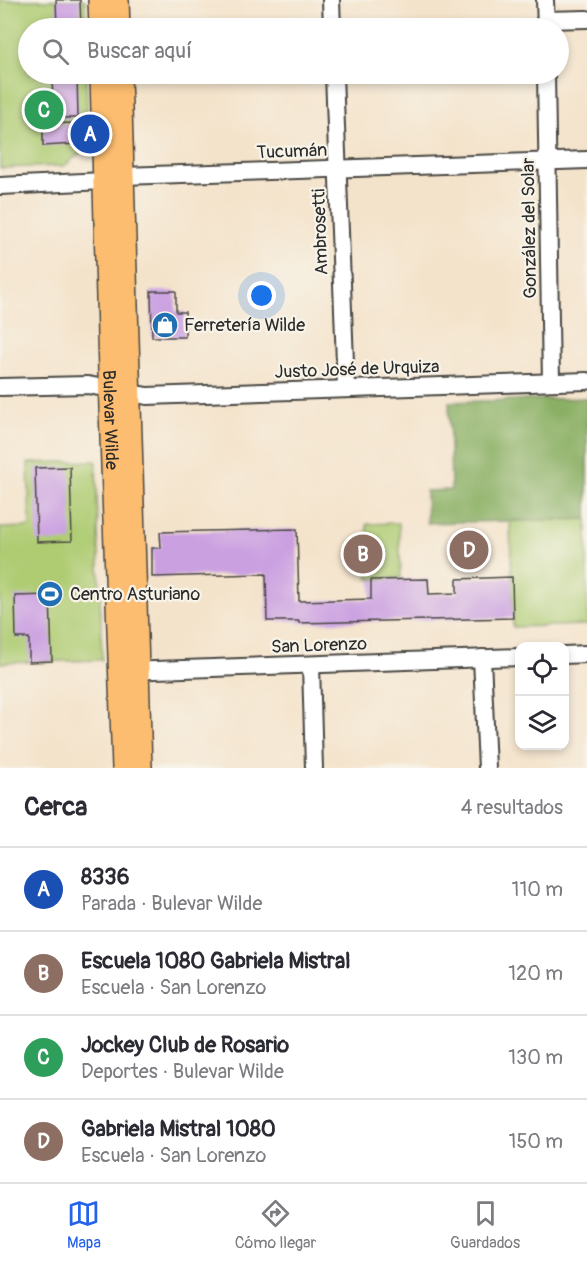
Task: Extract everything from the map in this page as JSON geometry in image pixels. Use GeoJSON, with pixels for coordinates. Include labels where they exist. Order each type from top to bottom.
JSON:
{"type":"FeatureCollection","features":[{"type":"Feature","properties":{"kind":"main road"},"geometry":{"type":"LineString","coordinates":[[99,0],[100,18]]}},
{"type":"Feature","properties":{"kind":"main road"},"geometry":{"type":"LineString","coordinates":[[118,0],[119,18]]}},
{"type":"Feature","properties":{"kind":"main road","name":"Bulevar Wilde"},"geometry":{"type":"LineString","coordinates":[[102,84],[114,179]]}},
{"type":"Feature","properties":{"kind":"main road","name":"Bulevar Wilde"},"geometry":{"type":"LineString","coordinates":[[119,84],[114,179],[119,391],[129,671],[141,768]]}},
{"type":"Feature","properties":{"kind":"main road","name":"Bulevar Wilde"},"geometry":{"type":"LineString","coordinates":[[123,768],[129,671]]}},
{"type":"Feature","properties":{"kind":"street"},"geometry":{"type":"LineString","coordinates":[[331,0],[332,18]]}},
{"type":"Feature","properties":{"kind":"street"},"geometry":{"type":"LineString","coordinates":[[545,0],[546,18]]}},
{"type":"Feature","properties":{"kind":"street"},"geometry":{"type":"LineString","coordinates":[[569,21],[587,19]]}},
{"type":"Feature","properties":{"kind":"street","name":"Ambrosetti"},"geometry":{"type":"LineString","coordinates":[[334,84],[346,389]]}},
{"type":"Feature","properties":{"kind":"street","name":"González del Solar"},"geometry":{"type":"LineString","coordinates":[[546,84],[551,382]]}},
{"type":"Feature","properties":{"kind":"street","name":"Tucumán"},"geometry":{"type":"LineString","coordinates":[[0,186],[337,169],[587,160]]}},
{"type":"Feature","properties":{"kind":"street","name":"Justo José de Urquiza"},"geometry":{"type":"LineString","coordinates":[[0,387],[88,385],[147,396],[587,381]]}},
{"type":"Feature","properties":{"kind":"street"},"geometry":{"type":"LineString","coordinates":[[569,655],[587,654]]}},
{"type":"Feature","properties":{"kind":"street","name":"San Lorenzo"},"geometry":{"type":"LineString","coordinates":[[129,671],[515,657]]}},
{"type":"Feature","properties":{"kind":"street"},"geometry":{"type":"LineString","coordinates":[[482,658],[487,768]]}},
{"type":"Feature","properties":{"kind":"street"},"geometry":{"type":"LineString","coordinates":[[311,664],[314,768]]}},
{"type":"Feature","properties":{"kind":"green space"},"geometry":{"type":"Polygon","coordinates":[[[0,0],[85,0],[86,18],[18,18],[18,84],[86,84],[88,147],[64,166],[0,168],[0,0]]]}},
{"type":"Feature","properties":{"kind":"green space"},"geometry":{"type":"Polygon","coordinates":[[[587,398],[587,519],[427,523],[426,491],[451,490],[449,402],[587,398]]]}},
{"type":"Feature","properties":{"kind":"green space","name":"Centro Asturiano"},"geometry":{"type":"Polygon","coordinates":[[[96,461],[102,660],[0,663],[0,528],[30,527],[28,463],[96,461]]]}},
{"type":"Feature","properties":{"kind":"green space"},"geometry":{"type":"Polygon","coordinates":[[[587,519],[587,625],[513,627],[510,521],[587,519]]]}},
{"type":"Feature","properties":{"kind":"green space"},"geometry":{"type":"Polygon","coordinates":[[[399,523],[401,578],[368,579],[367,524],[399,523]]]}},
{"type":"Feature","properties":{"kind":"building"},"geometry":{"type":"Polygon","coordinates":[[[56,0],[80,0],[81,18],[57,18],[56,0]]]}},
{"type":"Feature","properties":{"kind":"building"},"geometry":{"type":"Polygon","coordinates":[[[52,84],[77,84],[78,118],[59,118],[59,111],[53,111],[52,84]]]}},
{"type":"Feature","properties":{"kind":"building"},"geometry":{"type":"Polygon","coordinates":[[[75,123],[76,144],[43,146],[43,124],[75,123]]]}},
{"type":"Feature","properties":{"kind":"building"},"geometry":{"type":"Polygon","coordinates":[[[151,291],[176,291],[176,312],[185,312],[185,337],[152,337],[151,291]]]}},
{"type":"Feature","properties":{"kind":"building"},"geometry":{"type":"Polygon","coordinates":[[[70,467],[72,541],[37,542],[35,468],[70,467]]]}},
{"type":"Feature","properties":{"kind":"building"},"geometry":{"type":"Polygon","coordinates":[[[297,529],[299,601],[371,599],[371,580],[428,579],[429,594],[457,593],[457,579],[512,577],[513,618],[299,623],[299,621],[267,621],[266,574],[152,577],[152,548],[161,548],[160,532],[297,529]]]}},
{"type":"Feature","properties":{"kind":"building"},"geometry":{"type":"Polygon","coordinates":[[[50,595],[52,661],[29,662],[29,638],[16,638],[15,596],[50,595]]]}},
{"type":"Feature","properties":{"kind":"place","name":"Jockey Club de Rosario"},"geometry":{"type":"Point","coordinates":[44,110]}},
{"type":"Feature","properties":{"kind":"place","name":"8336"},"geometry":{"type":"Point","coordinates":[90,134]}},
{"type":"Feature","properties":{"kind":"place","name":"Ferretería Wilde"},"geometry":{"type":"Point","coordinates":[165,325]}},
{"type":"Feature","properties":{"kind":"place","name":"Gabriela Mistral 1080"},"geometry":{"type":"Point","coordinates":[469,550]}},
{"type":"Feature","properties":{"kind":"place","name":"Escuela 1080 Gabriela Mistral"},"geometry":{"type":"Point","coordinates":[363,554]}},
{"type":"Feature","properties":{"kind":"place","name":"Centro Asturiano"},"geometry":{"type":"Point","coordinates":[50,594]}}]}
